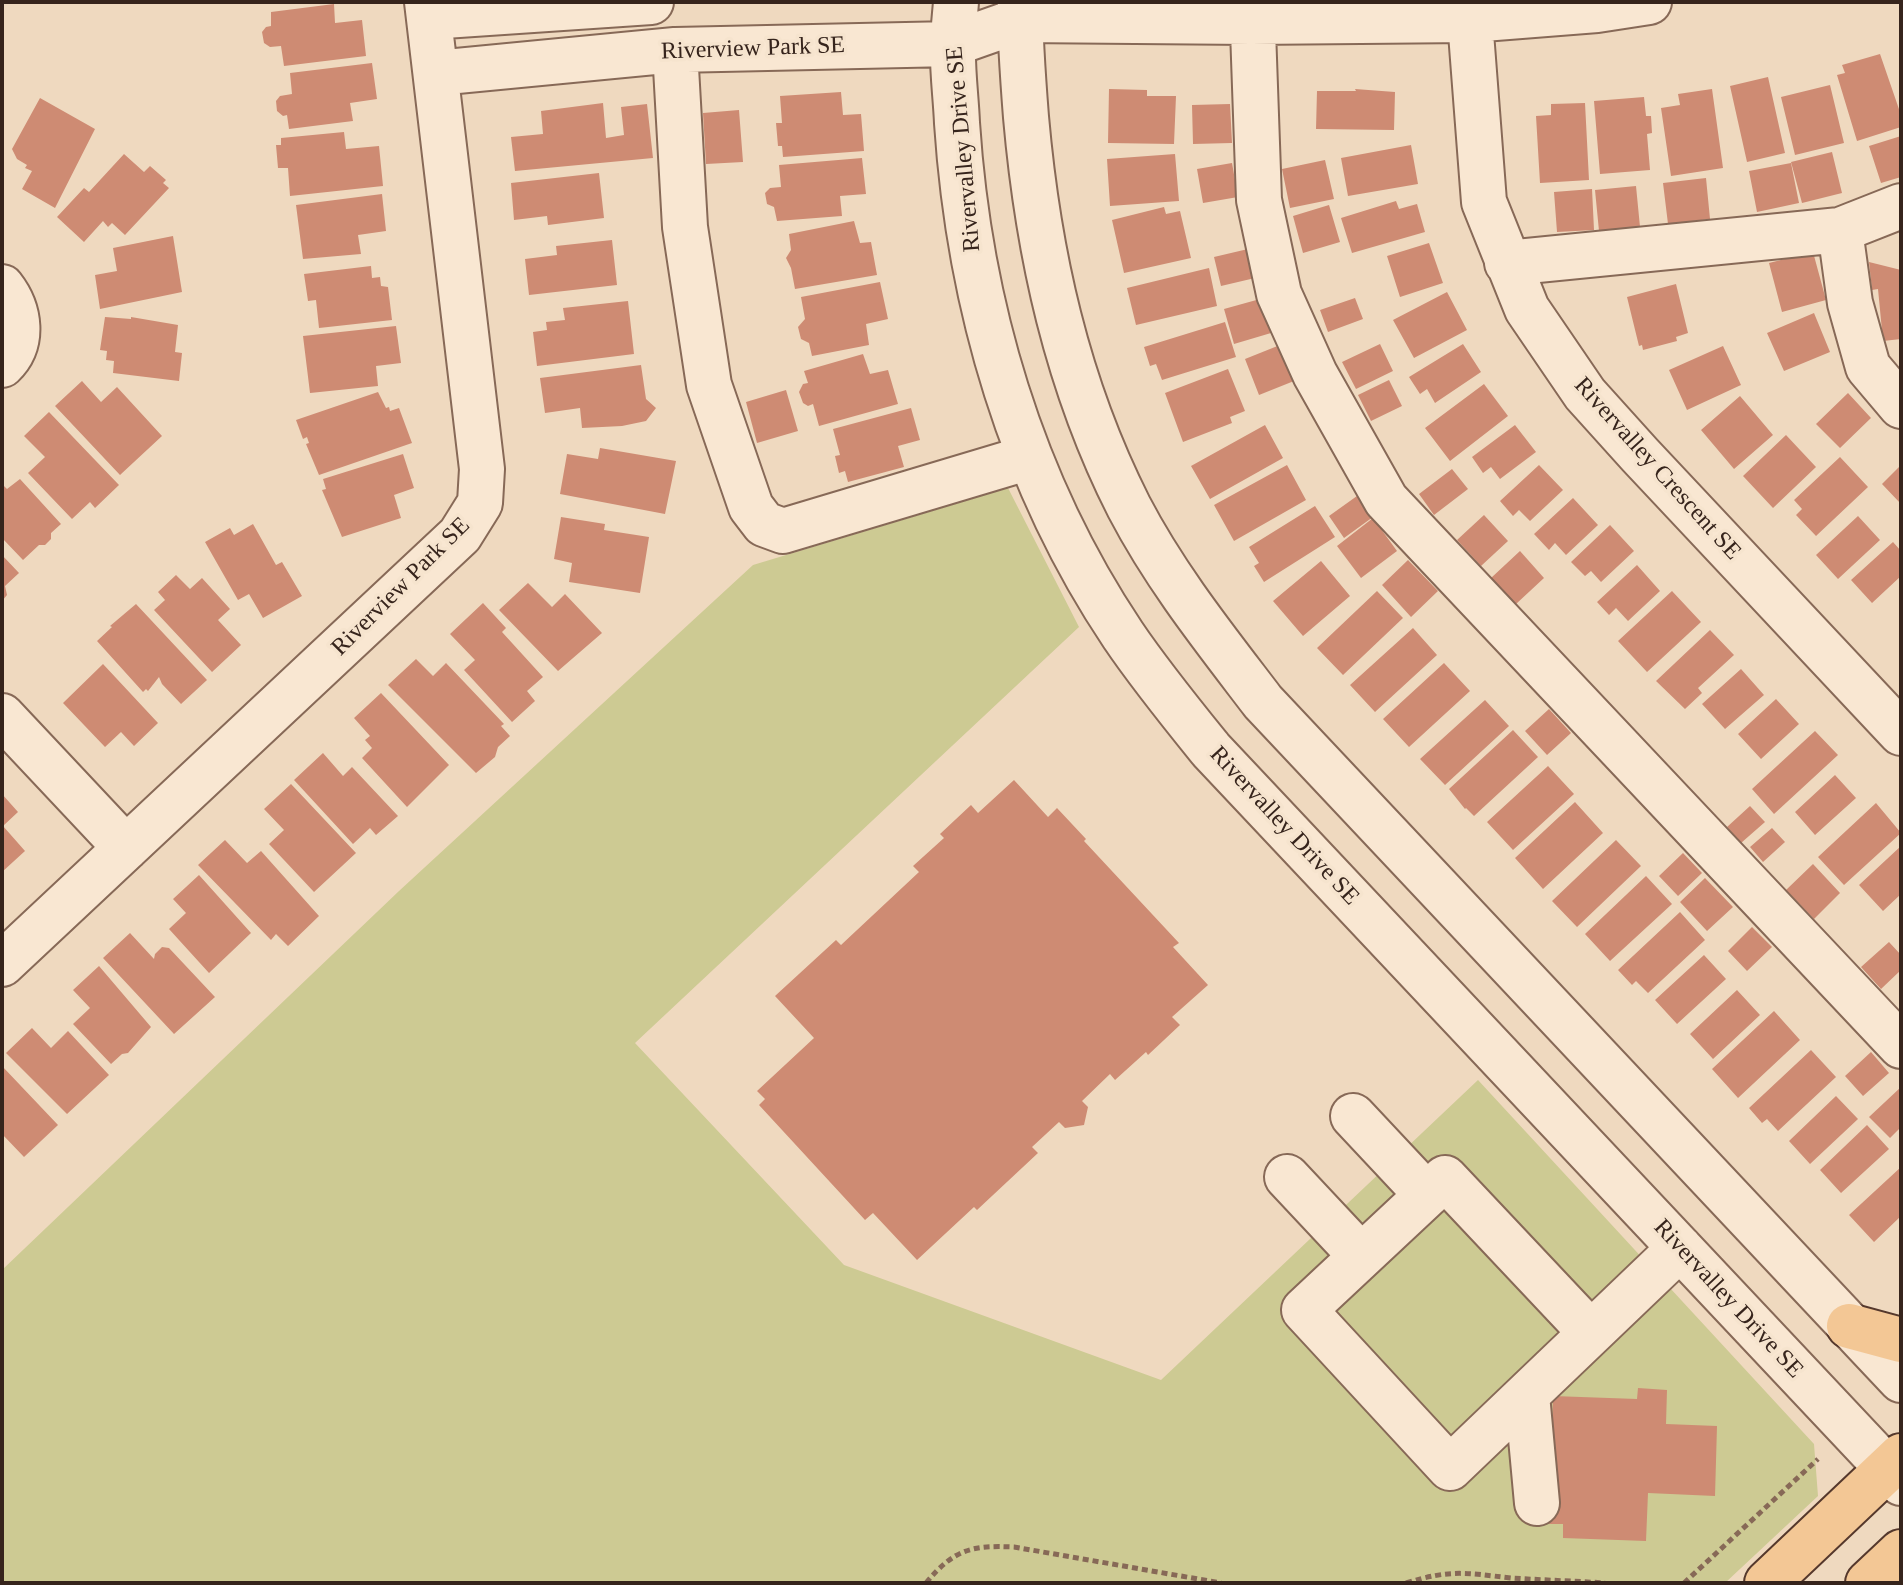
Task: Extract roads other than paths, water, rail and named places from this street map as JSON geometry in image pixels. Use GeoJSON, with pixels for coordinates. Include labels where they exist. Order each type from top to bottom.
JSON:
{"type":"FeatureCollection","features":[{"type":"Feature","properties":{"kind":"main road"},"geometry":{"type":"LineString","coordinates":[[1849,1326],[1901,1340]]}},
{"type":"Feature","properties":{"kind":"main road"},"geometry":{"type":"LineString","coordinates":[[1767,1583],[1897,1469]]}},
{"type":"Feature","properties":{"kind":"main road"},"geometry":{"type":"LineString","coordinates":[[1868,1583],[1901,1552]]}},
{"type":"Feature","properties":{"kind":"street","name":"Riverview Park SE"},"geometry":{"type":"LineString","coordinates":[[2,964],[460,535],[480,503],[482,469],[428,10],[651,2]]}},
{"type":"Feature","properties":{"kind":"street","name":"Riverview Park SE"},"geometry":{"type":"LineString","coordinates":[[436,73],[1020,11],[1252,12],[1470,20],[1597,10],[1649,2]]}},
{"type":"Feature","properties":{"kind":"street"},"geometry":{"type":"LineString","coordinates":[[1020,11],[1032,189],[1061,332],[1108,462],[1130,508],[1184,599],[1263,702],[1901,1380]]}},
{"type":"Feature","properties":{"kind":"street"},"geometry":{"type":"LineString","coordinates":[[1252,12],[1259,200],[1279,294],[1315,374],[1386,500],[1901,1046]]}},
{"type":"Feature","properties":{"kind":"street","name":"Rivervalley Drive SE"},"geometry":{"type":"LineString","coordinates":[[960,16],[961,173],[984,316],[1008,398],[1030,457],[1070,546],[1122,634],[1168,698],[1211,750],[1680,1248],[1897,1469]]}},
{"type":"Feature","properties":{"kind":"street","name":"Rivervalley Crescent SE"},"geometry":{"type":"LineString","coordinates":[[1470,20],[1484,202],[1527,309],[1585,394],[1901,733]]}},
{"type":"Feature","properties":{"kind":"street"},"geometry":{"type":"LineString","coordinates":[[675,50],[685,227],[709,385],[751,507],[764,524],[783,531],[1030,457]]}},
{"type":"Feature","properties":{"kind":"street"},"geometry":{"type":"LineString","coordinates":[[1507,263],[1840,230],[1901,206]]}},
{"type":"Feature","properties":{"kind":"street"},"geometry":{"type":"LineString","coordinates":[[1840,230],[1850,303],[1868,367],[1901,406]]}},
{"type":"Feature","properties":{"kind":"street"},"geometry":{"type":"LineString","coordinates":[[2,287],[16,312],[18,327],[10,358],[2,365]]}},
{"type":"Feature","properties":{"kind":"street"},"geometry":{"type":"LineString","coordinates":[[2,716],[126,848]]}},
{"type":"Feature","properties":{"kind":"street"},"geometry":{"type":"LineString","coordinates":[[1353,1116],[1427,1195]]}},
{"type":"Feature","properties":{"kind":"street"},"geometry":{"type":"LineString","coordinates":[[1287,1177],[1361,1256]]}},
{"type":"Feature","properties":{"kind":"street"},"geometry":{"type":"LineString","coordinates":[[1591,1333],[1445,1178],[1304,1310],[1450,1468],[1680,1248]]}},
{"type":"Feature","properties":{"kind":"street"},"geometry":{"type":"LineString","coordinates":[[1527,1395],[1537,1503]]}}]}
